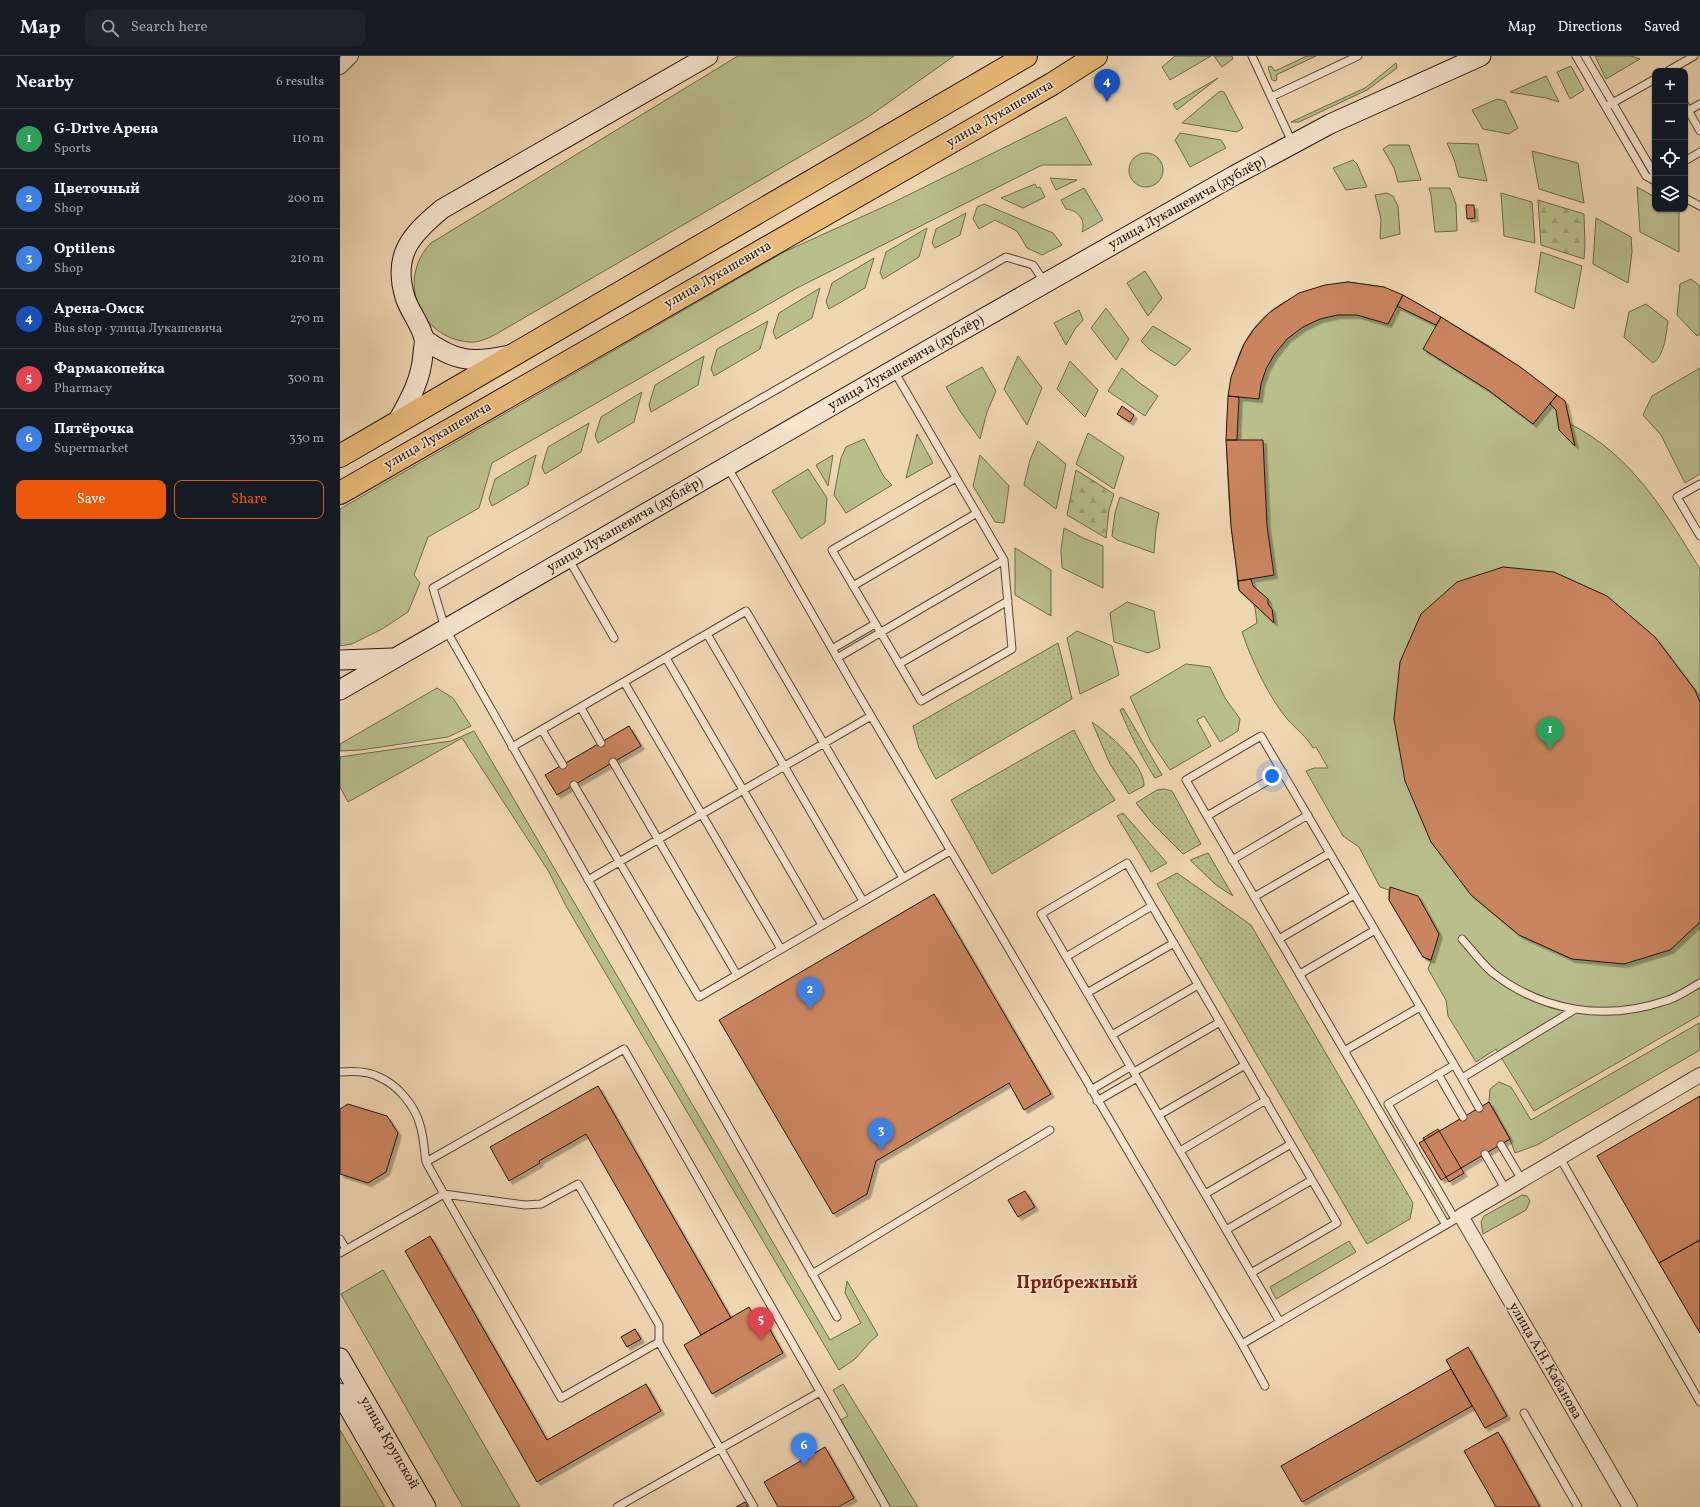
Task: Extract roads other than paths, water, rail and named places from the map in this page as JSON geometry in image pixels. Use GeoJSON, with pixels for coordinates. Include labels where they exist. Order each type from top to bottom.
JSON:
{"type":"FeatureCollection","features":[{"type":"Feature","properties":{"kind":"main road"},"geometry":{"type":"LineString","coordinates":[[340,456],[1026,56]]}},
{"type":"Feature","properties":{"kind":"main road","name":"улица Лукашевича"},"geometry":{"type":"LineString","coordinates":[[340,493],[1045,88],[1096,56]]}},
{"type":"Feature","properties":{"kind":"street"},"geometry":{"type":"LineString","coordinates":[[340,67],[351,56]]}},
{"type":"Feature","properties":{"kind":"street"},"geometry":{"type":"LineString","coordinates":[[396,424],[414,394],[422,370],[424,339],[405,297],[401,272],[405,250],[418,230],[442,209],[708,56]]}},
{"type":"Feature","properties":{"kind":"street","name":"улица Лукашевича (дублёр)"},"geometry":{"type":"LineString","coordinates":[[340,690],[893,370],[1293,144],[1407,88],[1481,56]]}},
{"type":"Feature","properties":{"kind":"street"},"geometry":{"type":"LineString","coordinates":[[424,339],[440,351],[460,359],[487,360],[517,353]]}},
{"type":"Feature","properties":{"kind":"street"},"geometry":{"type":"LineString","coordinates":[[340,660],[395,658]]}},
{"type":"Feature","properties":{"kind":"street"},"geometry":{"type":"LineString","coordinates":[[1458,1218],[1700,1075]]}},
{"type":"Feature","properties":{"kind":"street","name":"улица А.Н. Кабанова"},"geometry":{"type":"LineString","coordinates":[[1458,1218],[1630,1507]]}},
{"type":"Feature","properties":{"kind":"street","name":"улица Крупской"},"geometry":{"type":"LineString","coordinates":[[340,1358],[426,1507]]}},
{"type":"Feature","properties":{"kind":"street","name":"улица Крупской"},"geometry":{"type":"LineString","coordinates":[[340,1393],[406,1507]]}},
{"type":"Feature","properties":{"kind":"lane"},"geometry":{"type":"LineString","coordinates":[[1252,56],[1293,144]]}},
{"type":"Feature","properties":{"kind":"lane"},"geometry":{"type":"LineString","coordinates":[[1271,97],[1358,56]]}},
{"type":"Feature","properties":{"kind":"lane"},"geometry":{"type":"LineString","coordinates":[[1576,56],[1646,176],[1652,178]]}},
{"type":"Feature","properties":{"kind":"lane"},"geometry":{"type":"LineString","coordinates":[[1585,56],[1613,103],[1653,176]]}},
{"type":"Feature","properties":{"kind":"lane"},"geometry":{"type":"LineString","coordinates":[[1673,68],[1694,56]]}},
{"type":"Feature","properties":{"kind":"lane"},"geometry":{"type":"LineString","coordinates":[[1606,107],[1652,81]]}},
{"type":"Feature","properties":{"kind":"lane"},"geometry":{"type":"LineString","coordinates":[[1688,108],[1700,104]]}},
{"type":"Feature","properties":{"kind":"lane"},"geometry":{"type":"LineString","coordinates":[[1688,110],[1700,131]]}},
{"type":"Feature","properties":{"kind":"lane"},"geometry":{"type":"LineString","coordinates":[[1688,159],[1700,152]]}},
{"type":"Feature","properties":{"kind":"lane"},"geometry":{"type":"LineString","coordinates":[[1688,199],[1698,203]]}},
{"type":"Feature","properties":{"kind":"lane"},"geometry":{"type":"LineString","coordinates":[[837,1317],[445,628],[433,588],[1006,258],[1033,265],[1046,283]]}},
{"type":"Feature","properties":{"kind":"lane"},"geometry":{"type":"LineString","coordinates":[[893,370],[1004,560],[1008,601],[1012,649],[921,701],[832,550],[956,478]]}},
{"type":"Feature","properties":{"kind":"lane"},"geometry":{"type":"LineString","coordinates":[[727,466],[837,658],[1097,1101],[1242,1344],[1265,1386]]}},
{"type":"Feature","properties":{"kind":"lane"},"geometry":{"type":"LineString","coordinates":[[1699,534],[1677,497],[1700,484]]}},
{"type":"Feature","properties":{"kind":"lane"},"geometry":{"type":"LineString","coordinates":[[853,586],[977,513]]}},
{"type":"Feature","properties":{"kind":"lane"},"geometry":{"type":"LineString","coordinates":[[568,558],[614,638]]}},
{"type":"Feature","properties":{"kind":"lane"},"geometry":{"type":"LineString","coordinates":[[837,658],[1004,560]]}},
{"type":"Feature","properties":{"kind":"lane"},"geometry":{"type":"LineString","coordinates":[[899,664],[1008,601]]}},
{"type":"Feature","properties":{"kind":"lane"},"geometry":{"type":"LineString","coordinates":[[512,747],[746,611],[903,878]]}},
{"type":"Feature","properties":{"kind":"lane"},"geometry":{"type":"LineString","coordinates":[[832,649],[875,624]]}},
{"type":"Feature","properties":{"kind":"lane"},"geometry":{"type":"LineString","coordinates":[[707,634],[863,901]]}},
{"type":"Feature","properties":{"kind":"lane"},"geometry":{"type":"LineString","coordinates":[[666,658],[822,925]]}},
{"type":"Feature","properties":{"kind":"lane"},"geometry":{"type":"LineString","coordinates":[[624,682],[781,949]]}},
{"type":"Feature","properties":{"kind":"lane"},"geometry":{"type":"LineString","coordinates":[[580,708],[601,743]]}},
{"type":"Feature","properties":{"kind":"lane"},"geometry":{"type":"LineString","coordinates":[[588,880],[871,716]]}},
{"type":"Feature","properties":{"kind":"lane"},"geometry":{"type":"LineString","coordinates":[[542,730],[563,765]]}},
{"type":"Feature","properties":{"kind":"lane"},"geometry":{"type":"LineString","coordinates":[[1446,1225],[1186,780],[1261,736],[1479,1108]]}},
{"type":"Feature","properties":{"kind":"lane"},"geometry":{"type":"LineString","coordinates":[[613,762],[737,975]]}},
{"type":"Feature","properties":{"kind":"lane"},"geometry":{"type":"LineString","coordinates":[[1207,816],[1282,772]]}},
{"type":"Feature","properties":{"kind":"lane"},"geometry":{"type":"LineString","coordinates":[[574,785],[699,997],[950,850]]}},
{"type":"Feature","properties":{"kind":"lane"},"geometry":{"type":"LineString","coordinates":[[1232,860],[1308,815]]}},
{"type":"Feature","properties":{"kind":"lane"},"geometry":{"type":"LineString","coordinates":[[1254,897],[1330,853]]}},
{"type":"Feature","properties":{"kind":"lane"},"geometry":{"type":"LineString","coordinates":[[1251,1273],[1337,1222],[1127,863],[1041,914],[1134,1072],[1251,1273],[1280,1322]]}},
{"type":"Feature","properties":{"kind":"lane"},"geometry":{"type":"LineString","coordinates":[[1279,939],[1354,895]]}},
{"type":"Feature","properties":{"kind":"lane"},"geometry":{"type":"LineString","coordinates":[[1066,957],[1152,906]]}},
{"type":"Feature","properties":{"kind":"lane"},"geometry":{"type":"LineString","coordinates":[[1300,974],[1375,930]]}},
{"type":"Feature","properties":{"kind":"lane"},"geometry":{"type":"LineString","coordinates":[[1462,939],[1493,972],[1531,996],[1574,1010],[1621,1012],[1666,1001],[1700,983]]}},
{"type":"Feature","properties":{"kind":"lane"},"geometry":{"type":"LineString","coordinates":[[1087,993],[1174,943]]}},
{"type":"Feature","properties":{"kind":"lane"},"geometry":{"type":"LineString","coordinates":[[1112,1035],[1198,985]]}},
{"type":"Feature","properties":{"kind":"lane"},"geometry":{"type":"LineString","coordinates":[[1344,1050],[1420,1007]]}},
{"type":"Feature","properties":{"kind":"lane"},"geometry":{"type":"LineString","coordinates":[[1462,1078],[1574,1010]]}},
{"type":"Feature","properties":{"kind":"lane"},"geometry":{"type":"LineString","coordinates":[[1091,1090],[1134,1072],[1220,1022]]}},
{"type":"Feature","properties":{"kind":"lane"},"geometry":{"type":"LineString","coordinates":[[426,1162],[624,1049],[886,1507]]}},
{"type":"Feature","properties":{"kind":"lane"},"geometry":{"type":"LineString","coordinates":[[1159,1115],[1245,1065]]}},
{"type":"Feature","properties":{"kind":"lane"},"geometry":{"type":"LineString","coordinates":[[1242,1344],[1458,1218],[1388,1104],[1454,1065]]}},
{"type":"Feature","properties":{"kind":"lane"},"geometry":{"type":"LineString","coordinates":[[340,1072],[353,1071],[379,1077],[400,1092],[414,1108],[420,1125],[426,1162],[561,1398],[659,1342]]}},
{"type":"Feature","properties":{"kind":"lane"},"geometry":{"type":"LineString","coordinates":[[1097,1101],[1134,1072]]}},
{"type":"Feature","properties":{"kind":"lane"},"geometry":{"type":"LineString","coordinates":[[1438,1074],[1463,1117]]}},
{"type":"Feature","properties":{"kind":"lane"},"geometry":{"type":"LineString","coordinates":[[1180,1151],[1266,1100]]}},
{"type":"Feature","properties":{"kind":"lane"},"geometry":{"type":"LineString","coordinates":[[812,1274],[1050,1130]]}},
{"type":"Feature","properties":{"kind":"lane"},"geometry":{"type":"LineString","coordinates":[[1205,1194],[1291,1144]]}},
{"type":"Feature","properties":{"kind":"lane"},"geometry":{"type":"LineString","coordinates":[[1501,1145],[1522,1180]]}},
{"type":"Feature","properties":{"kind":"lane"},"geometry":{"type":"LineString","coordinates":[[1485,1154],[1506,1190]]}},
{"type":"Feature","properties":{"kind":"lane"},"geometry":{"type":"LineString","coordinates":[[1560,1158],[1700,1402]]}},
{"type":"Feature","properties":{"kind":"lane"},"geometry":{"type":"LineString","coordinates":[[1226,1230],[1312,1180]]}},
{"type":"Feature","properties":{"kind":"lane"},"geometry":{"type":"LineString","coordinates":[[340,1239],[343,1251],[444,1194],[525,1205],[541,1204],[578,1184],[659,1325],[659,1342],[754,1507]]}},
{"type":"Feature","properties":{"kind":"lane"},"geometry":{"type":"LineString","coordinates":[[617,1507],[820,1392]]}},
{"type":"Feature","properties":{"kind":"lane"},"geometry":{"type":"LineString","coordinates":[[1524,1413],[1578,1507]]}},
{"type":"Feature","properties":{"kind":"place","name":"Арена-Омск"},"geometry":{"type":"Point","coordinates":[1107,102]}},
{"type":"Feature","properties":{"kind":"place","name":"G-Drive Арена"},"geometry":{"type":"Point","coordinates":[1550,750]}},
{"type":"Feature","properties":{"kind":"place","name":"Цветочный"},"geometry":{"type":"Point","coordinates":[810,1010]}},
{"type":"Feature","properties":{"kind":"place","name":"Optilens"},"geometry":{"type":"Point","coordinates":[881,1151]}},
{"type":"Feature","properties":{"kind":"place","name":"Фармакопейка"},"geometry":{"type":"Point","coordinates":[761,1340]}},
{"type":"Feature","properties":{"kind":"place","name":"Пятёрочка"},"geometry":{"type":"Point","coordinates":[804,1466]}},
{"type":"Feature","properties":{"kind":"district","name":"Прибрежный"},"geometry":{"type":"Point","coordinates":[1077,1283]}}]}
